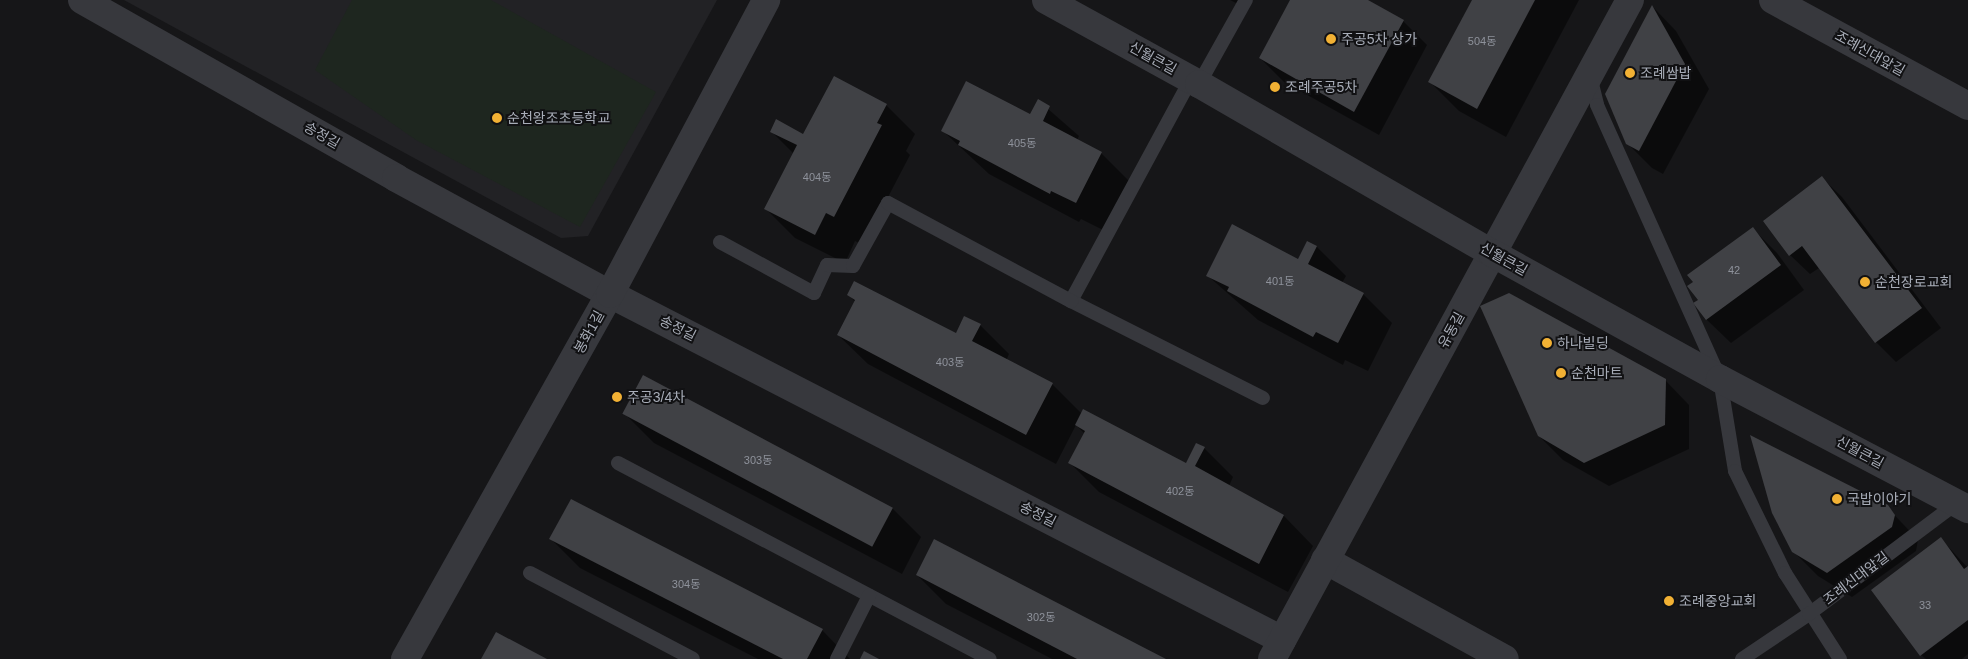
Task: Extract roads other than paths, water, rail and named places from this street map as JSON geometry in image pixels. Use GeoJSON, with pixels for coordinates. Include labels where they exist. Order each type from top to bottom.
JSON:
{"type":"FeatureCollection","features":[{"type":"Feature","properties":{"kind":"street","name":"송정길"},"geometry":{"type":"LineString","coordinates":[[82,0],[396,178],[1277,650]]}},
{"type":"Feature","properties":{"kind":"street","name":"봉화1길"},"geometry":{"type":"LineString","coordinates":[[405,659],[610,294],[766,0]]}},
{"type":"Feature","properties":{"kind":"street","name":"신월큰길"},"geometry":{"type":"LineString","coordinates":[[1046,0],[1195,81],[1492,253],[1720,379],[1964,502]]}},
{"type":"Feature","properties":{"kind":"street","name":"유동길"},"geometry":{"type":"LineString","coordinates":[[1277,650],[1630,0]]}},
{"type":"Feature","properties":{"kind":"street","name":"조례신대앞길"},"geometry":{"type":"LineString","coordinates":[[1773,0],[1968,106]]}},
{"type":"Feature","properties":{"kind":"street"},"geometry":{"type":"LineString","coordinates":[[1326,560],[1505,659]]}},
{"type":"Feature","properties":{"kind":"lane"},"geometry":{"type":"LineString","coordinates":[[1071,301],[1195,81],[1246,0]]}},
{"type":"Feature","properties":{"kind":"lane"},"geometry":{"type":"LineString","coordinates":[[1589,74],[1597,105],[1720,379],[1735,471],[1809,614],[1840,659]]}},
{"type":"Feature","properties":{"kind":"lane"},"geometry":{"type":"LineString","coordinates":[[720,242],[814,293],[827,266],[853,266],[888,203],[1071,301],[1263,398]]}},
{"type":"Feature","properties":{"kind":"lane"},"geometry":{"type":"LineString","coordinates":[[618,463],[989,659]]}},
{"type":"Feature","properties":{"kind":"lane","name":"조례신대앞길"},"geometry":{"type":"LineString","coordinates":[[1742,659],[1809,614],[1964,502]]}},
{"type":"Feature","properties":{"kind":"lane"},"geometry":{"type":"LineString","coordinates":[[530,573],[693,659]]}},
{"type":"Feature","properties":{"kind":"lane"},"geometry":{"type":"LineString","coordinates":[[837,659],[869,596]]}},
{"type":"Feature","properties":{"kind":"place","name":"주공5차 상가"},"geometry":{"type":"Point","coordinates":[1331,39]}},
{"type":"Feature","properties":{"kind":"place","name":"조례쌈밥"},"geometry":{"type":"Point","coordinates":[1630,73]}},
{"type":"Feature","properties":{"kind":"place","name":"조례주공5차"},"geometry":{"type":"Point","coordinates":[1275,87]}},
{"type":"Feature","properties":{"kind":"place","name":"순천왕조초등학교"},"geometry":{"type":"Point","coordinates":[497,118]}},
{"type":"Feature","properties":{"kind":"place","name":"순천장로교회"},"geometry":{"type":"Point","coordinates":[1865,282]}},
{"type":"Feature","properties":{"kind":"place","name":"하나빌딩"},"geometry":{"type":"Point","coordinates":[1547,343]}},
{"type":"Feature","properties":{"kind":"place","name":"순천마트"},"geometry":{"type":"Point","coordinates":[1561,373]}},
{"type":"Feature","properties":{"kind":"place","name":"주공3/4차"},"geometry":{"type":"Point","coordinates":[617,397]}},
{"type":"Feature","properties":{"kind":"place","name":"국밥이야기"},"geometry":{"type":"Point","coordinates":[1837,499]}},
{"type":"Feature","properties":{"kind":"place","name":"조례중앙교회"},"geometry":{"type":"Point","coordinates":[1669,601]}}]}
